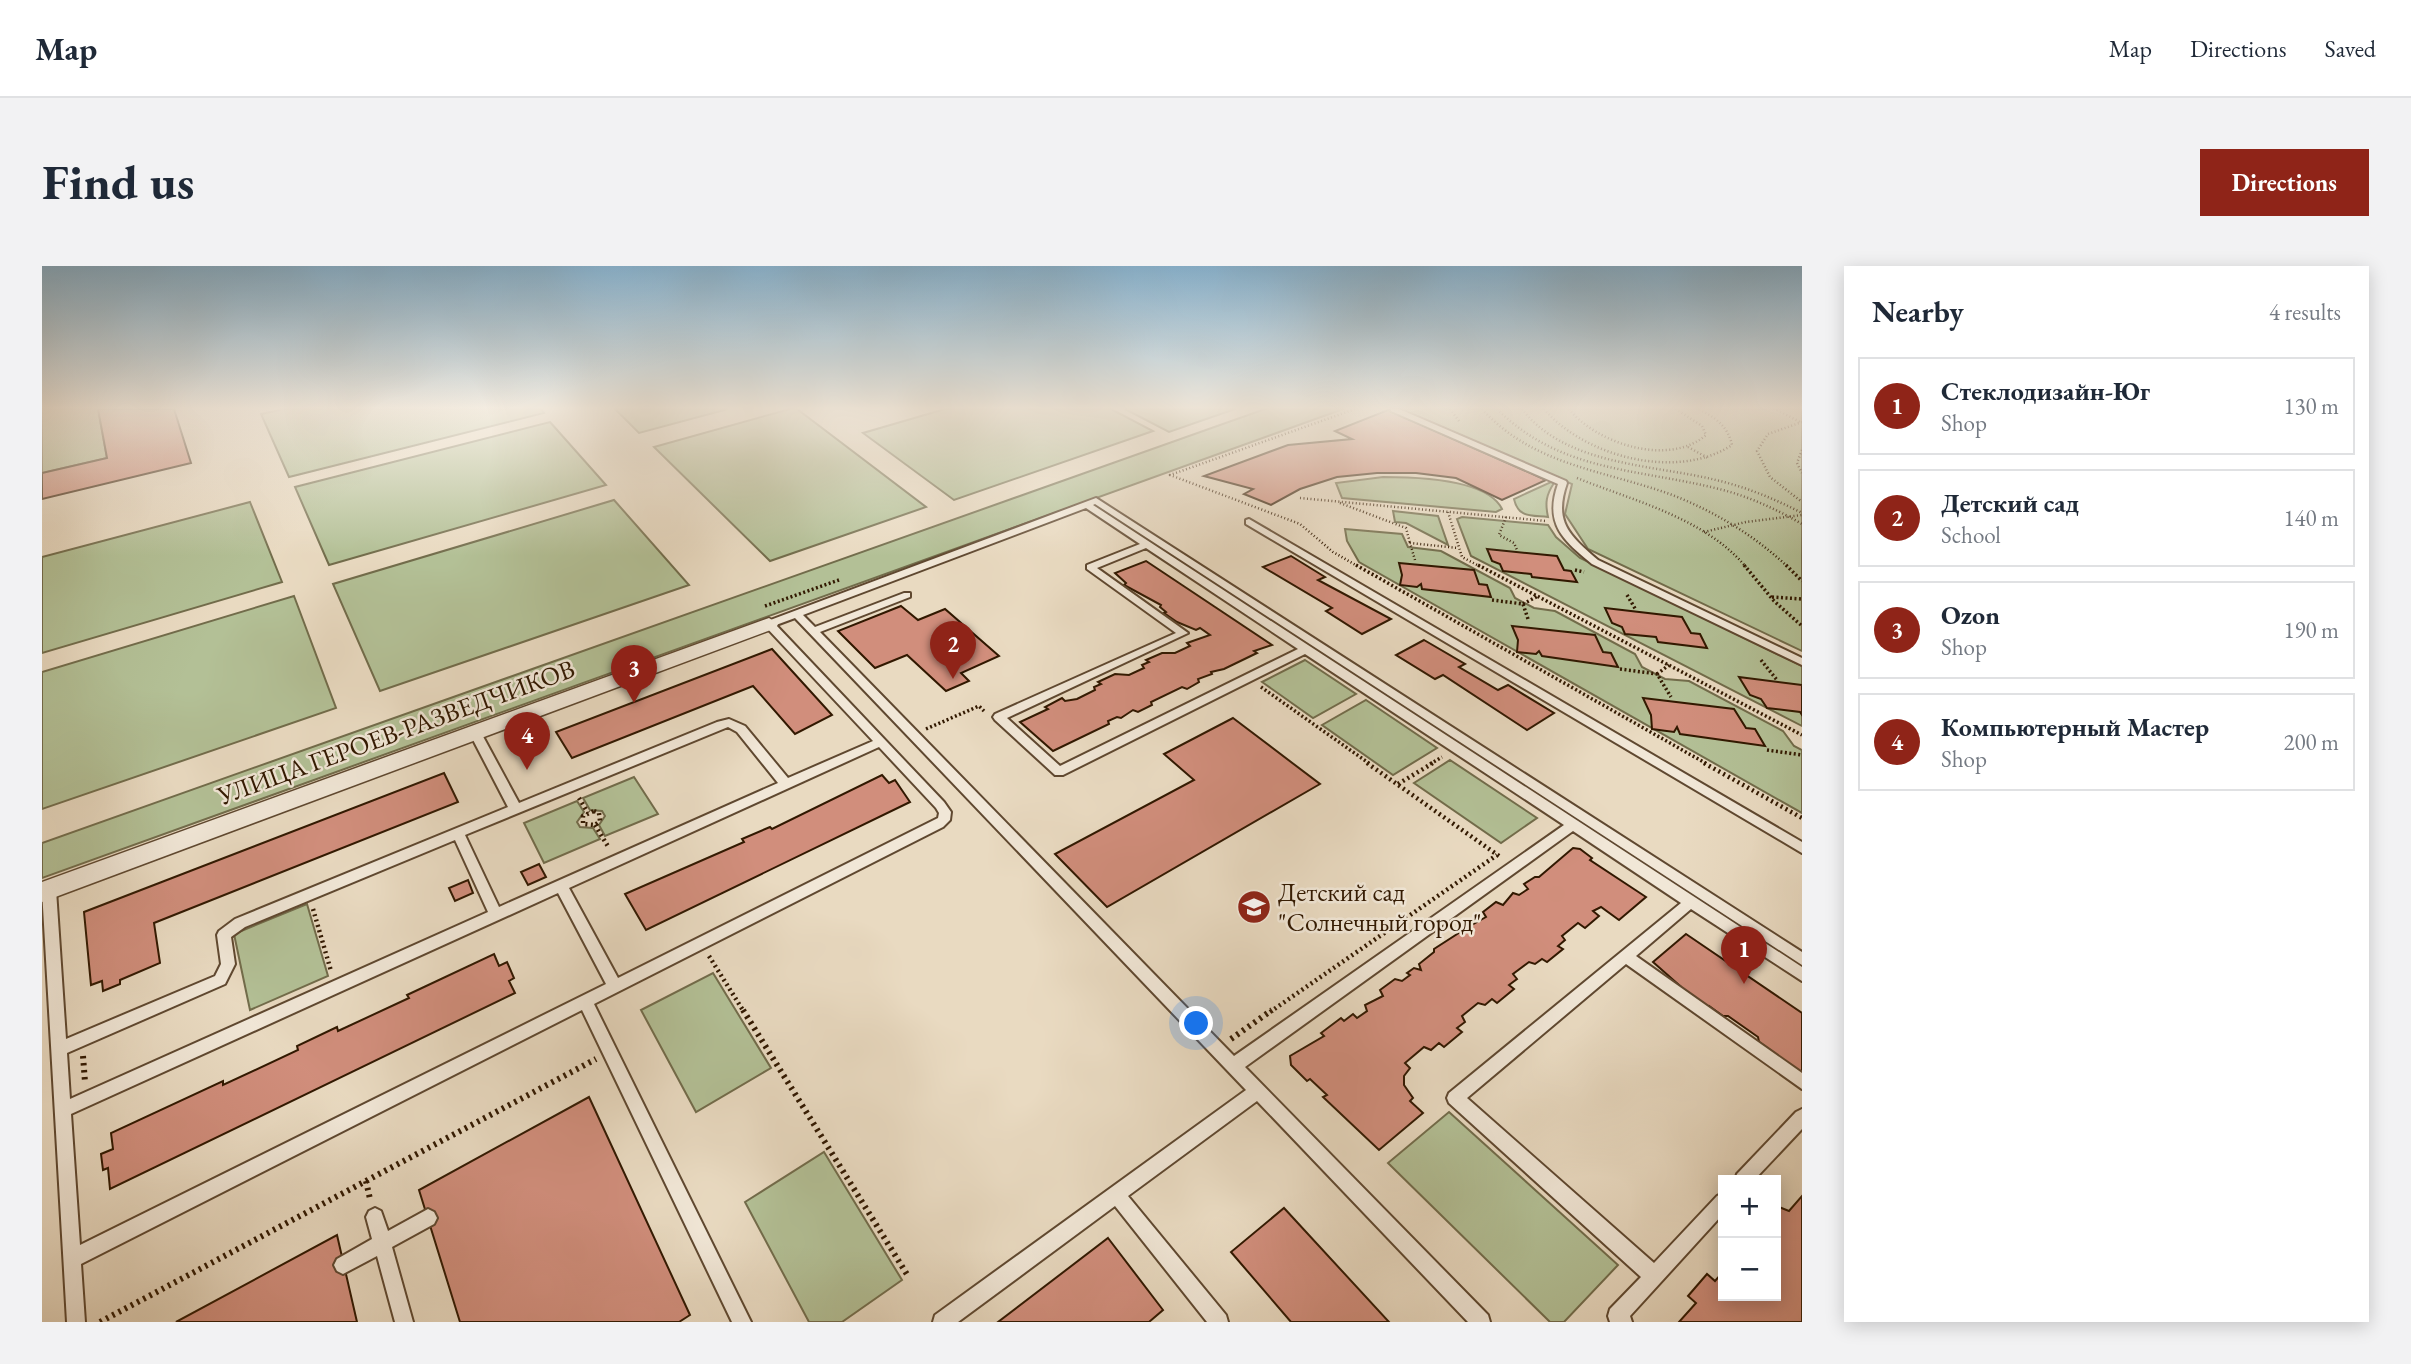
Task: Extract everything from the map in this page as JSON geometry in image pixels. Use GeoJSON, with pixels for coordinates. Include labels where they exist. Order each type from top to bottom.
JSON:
{"type":"FeatureCollection","features":[{"type":"Feature","properties":{"kind":"street","name":"УЛИЦА ГЕРОЕВ-РАЗВЕДЧИКОВ"},"geometry":{"type":"LineString","coordinates":[[46,891],[769,624]]}},
{"type":"Feature","properties":{"kind":"lane"},"geometry":{"type":"LineString","coordinates":[[1505,458],[1563,484],[1556,499],[1558,522],[1567,538],[1595,562],[1802,662]]}},
{"type":"Feature","properties":{"kind":"lane"},"geometry":{"type":"LineString","coordinates":[[72,1259],[944,820],[945,812],[940,805],[769,624],[1097,501],[1802,959]]}},
{"type":"Feature","properties":{"kind":"lane"},"geometry":{"type":"LineString","coordinates":[[1087,505],[1802,975]]}},
{"type":"Feature","properties":{"kind":"lane"},"geometry":{"type":"LineString","coordinates":[[1249,522],[1802,848]]}},
{"type":"Feature","properties":{"kind":"lane"},"geometry":{"type":"LineString","coordinates":[[1147,544],[1090,567],[1183,633],[999,717],[1059,772],[1306,649]]}},
{"type":"Feature","properties":{"kind":"lane"},"geometry":{"type":"LineString","coordinates":[[814,631],[907,595]]}},
{"type":"Feature","properties":{"kind":"lane"},"geometry":{"type":"LineString","coordinates":[[796,613],[1481,1322]]}},
{"type":"Feature","properties":{"kind":"lane"},"geometry":{"type":"LineString","coordinates":[[59,1049],[220,980],[228,964],[224,935],[231,928],[729,723],[741,729],[786,784]]}},
{"type":"Feature","properties":{"kind":"lane"},"geometry":{"type":"LineString","coordinates":[[475,732],[516,810]]}},
{"type":"Feature","properties":{"kind":"lane"},"geometry":{"type":"LineString","coordinates":[[63,1110],[880,742]]}},
{"type":"Feature","properties":{"kind":"lane"},"geometry":{"type":"LineString","coordinates":[[1233,1066],[1573,825]]}},
{"type":"Feature","properties":{"kind":"lane"},"geometry":{"type":"LineString","coordinates":[[458,833],[496,915]]}},
{"type":"Feature","properties":{"kind":"lane"},"geometry":{"type":"LineString","coordinates":[[561,886],[615,987]]}},
{"type":"Feature","properties":{"kind":"lane"},"geometry":{"type":"LineString","coordinates":[[46,891],[76,1322]]}},
{"type":"Feature","properties":{"kind":"lane"},"geometry":{"type":"LineString","coordinates":[[1654,1276],[1455,1098],[1691,902]]}},
{"type":"Feature","properties":{"kind":"lane"},"geometry":{"type":"LineString","coordinates":[[1626,956],[1802,1082]]}},
{"type":"Feature","properties":{"kind":"lane"},"geometry":{"type":"LineString","coordinates":[[585,1002],[741,1322]]}},
{"type":"Feature","properties":{"kind":"lane"},"geometry":{"type":"LineString","coordinates":[[942,1322],[1258,1091]]}},
{"type":"Feature","properties":{"kind":"lane"},"geometry":{"type":"LineString","coordinates":[[1748,1175],[1802,1116]]}},
{"type":"Feature","properties":{"kind":"lane"},"geometry":{"type":"LineString","coordinates":[[1116,1194],[1219,1322]]}},
{"type":"Feature","properties":{"kind":"lane"},"geometry":{"type":"LineString","coordinates":[[1623,1322],[1617,1316],[1718,1207]]}},
{"type":"Feature","properties":{"kind":"lane"},"geometry":{"type":"LineString","coordinates":[[375,1217],[404,1322]]}},
{"type":"Feature","properties":{"kind":"lane"},"geometry":{"type":"LineString","coordinates":[[343,1265],[428,1218]]}},
{"type":"Feature","properties":{"kind":"path"},"geometry":{"type":"LineString","coordinates":[[1217,458],[1170,475],[1300,524],[1333,552],[1802,818]]}},
{"type":"Feature","properties":{"kind":"path"},"geometry":{"type":"LineString","coordinates":[[1558,458],[1676,497],[1734,524],[1776,554],[1802,581]]}},
{"type":"Feature","properties":{"kind":"path"},"geometry":{"type":"LineString","coordinates":[[1581,458],[1620,470],[1718,489],[1802,524]]}},
{"type":"Feature","properties":{"kind":"path"},"geometry":{"type":"LineString","coordinates":[[1612,458],[1713,480],[1767,497],[1802,514]]}},
{"type":"Feature","properties":{"kind":"path"},"geometry":{"type":"LineString","coordinates":[[1652,458],[1709,459]]}},
{"type":"Feature","properties":{"kind":"path"},"geometry":{"type":"LineString","coordinates":[[1759,458],[1770,477],[1802,502]]}},
{"type":"Feature","properties":{"kind":"path"},"geometry":{"type":"LineString","coordinates":[[1566,473],[1675,517],[1704,532],[1735,554],[1770,596],[1802,626]]}},
{"type":"Feature","properties":{"kind":"path"},"geometry":{"type":"LineString","coordinates":[[1300,498],[1558,522]]}},
{"type":"Feature","properties":{"kind":"path"},"geometry":{"type":"LineString","coordinates":[[1333,500],[1406,528],[1415,560]]}},
{"type":"Feature","properties":{"kind":"path"},"geometry":{"type":"LineString","coordinates":[[1448,512],[1462,557],[1802,735]]}},
{"type":"Feature","properties":{"kind":"path"},"geometry":{"type":"LineString","coordinates":[[1704,532],[1734,524],[1802,514]]}},
{"type":"Feature","properties":{"kind":"path"},"geometry":{"type":"LineString","coordinates":[[1506,517],[1499,534],[1514,543],[1517,550]]}},
{"type":"Feature","properties":{"kind":"path"},"geometry":{"type":"LineString","coordinates":[[1410,543],[1459,548]]}},
{"type":"Feature","properties":{"kind":"path"},"geometry":{"type":"LineString","coordinates":[[1492,600],[1523,604],[1538,596]]}},
{"type":"Feature","properties":{"kind":"path"},"geometry":{"type":"LineString","coordinates":[[1770,596],[1802,599]]}},
{"type":"Feature","properties":{"kind":"path"},"geometry":{"type":"LineString","coordinates":[[1523,604],[1528,619]]}},
{"type":"Feature","properties":{"kind":"path"},"geometry":{"type":"LineString","coordinates":[[1620,669],[1657,674],[1669,665]]}},
{"type":"Feature","properties":{"kind":"path"},"geometry":{"type":"LineString","coordinates":[[1657,674],[1671,697]]}},
{"type":"Feature","properties":{"kind":"path"},"geometry":{"type":"LineString","coordinates":[[1265,677],[1255,682],[1514,866]]}},
{"type":"Feature","properties":{"kind":"path"},"geometry":{"type":"LineString","coordinates":[[919,732],[979,706],[989,715]]}},
{"type":"Feature","properties":{"kind":"path"},"geometry":{"type":"LineString","coordinates":[[1767,750],[1802,755]]}},
{"type":"Feature","properties":{"kind":"path"},"geometry":{"type":"LineString","coordinates":[[1398,784],[1450,752]]}},
{"type":"Feature","properties":{"kind":"path"},"geometry":{"type":"LineString","coordinates":[[595,825],[616,861]]}},
{"type":"Feature","properties":{"kind":"path"},"geometry":{"type":"LineString","coordinates":[[1224,1044],[1497,855]]}},
{"type":"Feature","properties":{"kind":"path"},"geometry":{"type":"LineString","coordinates":[[309,895],[335,987]]}},
{"type":"Feature","properties":{"kind":"path"},"geometry":{"type":"LineString","coordinates":[[701,943],[908,1276]]}},
{"type":"Feature","properties":{"kind":"path"},"geometry":{"type":"LineString","coordinates":[[81,1040],[85,1087]]}},
{"type":"Feature","properties":{"kind":"path"},"geometry":{"type":"LineString","coordinates":[[100,1322],[610,1052]]}},
{"type":"Feature","properties":{"kind":"green space"},"geometry":{"type":"Polygon","coordinates":[[[42,458],[106,458],[42,473],[42,458]]]}},
{"type":"Feature","properties":{"kind":"green space"},"geometry":{"type":"Polygon","coordinates":[[[281,458],[364,458],[289,477],[281,458]]]}},
{"type":"Feature","properties":{"kind":"green space"},"geometry":{"type":"Polygon","coordinates":[[[408,458],[582,458],[606,485],[329,565],[295,487],[408,458]]]}},
{"type":"Feature","properties":{"kind":"green space"},"geometry":{"type":"Polygon","coordinates":[[[665,458],[862,458],[926,507],[770,561],[665,458]]]}},
{"type":"Feature","properties":{"kind":"green space"},"geometry":{"type":"Polygon","coordinates":[[[897,458],[1074,458],[954,500],[897,458]]]}},
{"type":"Feature","properties":{"kind":"green space"},"geometry":{"type":"Polygon","coordinates":[[[1126,458],[1206,458],[42,878],[42,843],[1126,458]]]}},
{"type":"Feature","properties":{"kind":"green space"},"geometry":{"type":"Polygon","coordinates":[[[1513,458],[1802,458],[1802,651],[1588,549],[1565,514],[1572,484],[1513,458]]]}},
{"type":"Feature","properties":{"kind":"green space"},"geometry":{"type":"Polygon","coordinates":[[[1383,477],[1430,479],[1466,485],[1494,499],[1502,509],[1496,512],[1342,498],[1336,483],[1383,477]]]}},
{"type":"Feature","properties":{"kind":"green space"},"geometry":{"type":"Polygon","coordinates":[[[1554,483],[1547,499],[1548,517],[1526,514],[1519,510],[1514,499],[1554,483]]]}},
{"type":"Feature","properties":{"kind":"green space"},"geometry":{"type":"Polygon","coordinates":[[[614,500],[689,585],[380,691],[333,584],[614,500]]]}},
{"type":"Feature","properties":{"kind":"green space"},"geometry":{"type":"Polygon","coordinates":[[[250,502],[282,582],[42,653],[42,557],[250,502]]]}},
{"type":"Feature","properties":{"kind":"green space"},"geometry":{"type":"Polygon","coordinates":[[[1393,511],[1438,516],[1448,545],[1406,523],[1395,522],[1393,511]]]}},
{"type":"Feature","properties":{"kind":"green space"},"geometry":{"type":"Polygon","coordinates":[[[1462,517],[1548,525],[1556,537],[1580,558],[1802,666],[1802,726],[1471,556],[1457,519],[1462,517]]]}},
{"type":"Feature","properties":{"kind":"green space"},"geometry":{"type":"Polygon","coordinates":[[[1345,529],[1402,534],[1408,547],[1441,551],[1510,588],[1515,598],[1534,608],[1555,611],[1635,654],[1642,667],[1665,679],[1689,681],[1783,731],[1794,746],[1802,750],[1802,813],[1359,562],[1347,541],[1345,529]]]}},
{"type":"Feature","properties":{"kind":"green space"},"geometry":{"type":"Polygon","coordinates":[[[294,596],[336,708],[42,809],[42,672],[294,596]]]}},
{"type":"Feature","properties":{"kind":"green space"},"geometry":{"type":"Polygon","coordinates":[[[1305,660],[1356,694],[1313,718],[1262,682],[1305,660]]]}},
{"type":"Feature","properties":{"kind":"green space"},"geometry":{"type":"Polygon","coordinates":[[[1366,700],[1437,748],[1393,775],[1322,725],[1366,700]]]}},
{"type":"Feature","properties":{"kind":"green space"},"geometry":{"type":"Polygon","coordinates":[[[1450,760],[1537,818],[1501,843],[1414,783],[1450,760]]]}},
{"type":"Feature","properties":{"kind":"green space"},"geometry":{"type":"Polygon","coordinates":[[[634,777],[658,814],[605,836],[599,825],[605,816],[602,811],[590,810],[583,798],[634,777]]]}},
{"type":"Feature","properties":{"kind":"green space"},"geometry":{"type":"Polygon","coordinates":[[[577,801],[584,812],[577,822],[580,827],[593,828],[600,839],[544,863],[524,823],[577,801]]]}},
{"type":"Feature","properties":{"kind":"green space"},"geometry":{"type":"Polygon","coordinates":[[[307,904],[328,976],[250,1010],[234,934],[307,904]]]}},
{"type":"Feature","properties":{"kind":"green space"},"geometry":{"type":"Polygon","coordinates":[[[713,973],[771,1068],[696,1112],[641,1010],[713,973]]]}},
{"type":"Feature","properties":{"kind":"green space"},"geometry":{"type":"Polygon","coordinates":[[[1449,1112],[1618,1265],[1564,1322],[1550,1322],[1388,1163],[1449,1112]]]}},
{"type":"Feature","properties":{"kind":"green space"},"geometry":{"type":"Polygon","coordinates":[[[824,1152],[902,1280],[842,1322],[809,1322],[745,1202],[824,1152]]]}},
{"type":"Feature","properties":{"kind":"building"},"geometry":{"type":"Polygon","coordinates":[[[106,458],[190,458],[191,463],[42,499],[42,473],[106,458]]]}},
{"type":"Feature","properties":{"kind":"building"},"geometry":{"type":"Polygon","coordinates":[[[1252,458],[1497,458],[1546,480],[1502,500],[1456,478],[1416,473],[1377,473],[1337,477],[1300,489],[1271,505],[1244,494],[1253,489],[1204,476],[1252,458]]]}},
{"type":"Feature","properties":{"kind":"building"},"geometry":{"type":"Polygon","coordinates":[[[1487,549],[1557,556],[1564,570],[1571,571],[1577,582],[1503,571],[1500,564],[1492,561],[1487,549]]]}},
{"type":"Feature","properties":{"kind":"building"},"geometry":{"type":"Polygon","coordinates":[[[1291,556],[1325,577],[1318,580],[1391,619],[1362,634],[1326,611],[1332,608],[1263,567],[1291,556]]]}},
{"type":"Feature","properties":{"kind":"building"},"geometry":{"type":"Polygon","coordinates":[[[1146,561],[1272,645],[1254,651],[1257,653],[1224,669],[1211,672],[1212,674],[1198,679],[1199,682],[1187,689],[1182,687],[1151,702],[1152,705],[1138,712],[1133,710],[1121,718],[1108,721],[1109,724],[1053,751],[1020,722],[1048,709],[1045,707],[1062,698],[1065,701],[1077,699],[1095,690],[1094,687],[1101,684],[1098,682],[1115,674],[1129,675],[1144,668],[1142,665],[1149,662],[1146,660],[1162,653],[1175,653],[1190,646],[1187,643],[1210,635],[1200,628],[1196,630],[1177,622],[1164,613],[1166,612],[1161,605],[1124,585],[1126,583],[1115,573],[1146,561]]]}},
{"type":"Feature","properties":{"kind":"building"},"geometry":{"type":"Polygon","coordinates":[[[1399,563],[1474,570],[1479,584],[1487,585],[1491,597],[1422,589],[1421,584],[1417,587],[1400,585],[1402,575],[1399,563]]]}},
{"type":"Feature","properties":{"kind":"building"},"geometry":{"type":"Polygon","coordinates":[[[901,606],[918,620],[945,609],[999,656],[961,673],[969,681],[946,691],[907,655],[875,668],[838,631],[901,606]]]}},
{"type":"Feature","properties":{"kind":"building"},"geometry":{"type":"Polygon","coordinates":[[[1605,608],[1682,617],[1691,633],[1700,634],[1707,648],[1658,642],[1656,637],[1625,634],[1622,627],[1612,623],[1605,608]]]}},
{"type":"Feature","properties":{"kind":"building"},"geometry":{"type":"Polygon","coordinates":[[[1512,626],[1595,635],[1603,652],[1611,653],[1618,667],[1542,656],[1539,651],[1536,654],[1517,652],[1518,640],[1512,626]]]}},
{"type":"Feature","properties":{"kind":"building"},"geometry":{"type":"Polygon","coordinates":[[[1424,640],[1465,664],[1459,667],[1498,690],[1508,685],[1554,713],[1527,730],[1443,675],[1435,679],[1396,655],[1424,640]]]}},
{"type":"Feature","properties":{"kind":"building"},"geometry":{"type":"Polygon","coordinates":[[[772,649],[832,715],[795,734],[753,686],[572,758],[556,732],[772,649]]]}},
{"type":"Feature","properties":{"kind":"building"},"geometry":{"type":"Polygon","coordinates":[[[1739,677],[1802,685],[1802,715],[1800,712],[1767,708],[1761,699],[1750,695],[1739,677]]]}},
{"type":"Feature","properties":{"kind":"building"},"geometry":{"type":"Polygon","coordinates":[[[1643,698],[1734,709],[1746,728],[1755,729],[1765,746],[1680,734],[1677,727],[1674,732],[1652,729],[1651,715],[1643,698]]]}},
{"type":"Feature","properties":{"kind":"building"},"geometry":{"type":"Polygon","coordinates":[[[1233,718],[1320,784],[1107,907],[1055,854],[1194,780],[1164,754],[1233,718]]]}},
{"type":"Feature","properties":{"kind":"building"},"geometry":{"type":"Polygon","coordinates":[[[444,773],[458,802],[154,923],[160,963],[120,980],[120,984],[103,991],[102,981],[91,985],[84,912],[444,773]]]}},
{"type":"Feature","properties":{"kind":"building"},"geometry":{"type":"Polygon","coordinates":[[[882,775],[889,783],[895,780],[910,802],[646,930],[625,894],[744,842],[742,839],[770,827],[772,829],[882,775]]]}},
{"type":"Feature","properties":{"kind":"building"},"geometry":{"type":"Polygon","coordinates":[[[1573,848],[1580,849],[1592,858],[1590,860],[1646,897],[1619,920],[1601,907],[1593,911],[1599,916],[1585,928],[1578,923],[1562,936],[1565,940],[1558,946],[1563,949],[1547,962],[1542,959],[1535,964],[1529,962],[1513,974],[1517,979],[1509,985],[1514,989],[1497,1003],[1492,999],[1485,1005],[1478,1003],[1462,1016],[1465,1022],[1457,1028],[1462,1032],[1444,1047],[1439,1043],[1431,1050],[1424,1047],[1405,1063],[1410,1068],[1404,1076],[1404,1085],[1413,1098],[1410,1101],[1423,1113],[1379,1150],[1323,1097],[1327,1095],[1291,1065],[1290,1056],[1324,1036],[1321,1033],[1341,1018],[1344,1021],[1353,1014],[1357,1018],[1367,1011],[1365,1005],[1383,996],[1380,990],[1395,979],[1402,981],[1414,968],[1421,970],[1419,964],[1434,952],[1434,949],[1465,929],[1473,930],[1470,926],[1486,917],[1483,912],[1496,902],[1503,905],[1513,893],[1519,895],[1528,889],[1524,884],[1539,877],[1573,848]]]}},
{"type":"Feature","properties":{"kind":"building"},"geometry":{"type":"Polygon","coordinates":[[[539,864],[546,877],[528,885],[521,872],[539,864]]]}},
{"type":"Feature","properties":{"kind":"building"},"geometry":{"type":"Polygon","coordinates":[[[468,880],[473,893],[455,901],[449,888],[468,880]]]}},
{"type":"Feature","properties":{"kind":"building"},"geometry":{"type":"Polygon","coordinates":[[[1686,934],[1802,1013],[1802,1077],[1771,1055],[1773,1052],[1759,1042],[1758,1037],[1728,1016],[1723,1016],[1709,1006],[1706,1008],[1677,988],[1680,986],[1653,962],[1686,934]]]}},
{"type":"Feature","properties":{"kind":"building"},"geometry":{"type":"Polygon","coordinates":[[[494,954],[499,966],[507,962],[514,978],[509,981],[515,993],[110,1189],[108,1168],[103,1170],[101,1154],[113,1149],[111,1133],[298,1050],[297,1046],[337,1027],[338,1031],[409,998],[407,995],[494,954]]]}},
{"type":"Feature","properties":{"kind":"building"},"geometry":{"type":"Polygon","coordinates":[[[589,1097],[690,1315],[679,1322],[460,1322],[419,1190],[589,1097]]]}},
{"type":"Feature","properties":{"kind":"building"},"geometry":{"type":"Polygon","coordinates":[[[1802,1196],[1802,1322],[1679,1322],[1696,1303],[1688,1296],[1707,1274],[1715,1281],[1718,1278],[1718,1301],[1781,1301],[1781,1208],[1789,1211],[1802,1196]]]}},
{"type":"Feature","properties":{"kind":"building"},"geometry":{"type":"Polygon","coordinates":[[[1284,1208],[1389,1322],[1291,1322],[1231,1252],[1284,1208]]]}},
{"type":"Feature","properties":{"kind":"building"},"geometry":{"type":"Polygon","coordinates":[[[337,1235],[357,1322],[176,1322],[337,1235]]]}},
{"type":"Feature","properties":{"kind":"building"},"geometry":{"type":"Polygon","coordinates":[[[1108,1238],[1163,1310],[1149,1322],[998,1322],[1108,1238]]]}},
{"type":"Feature","properties":{"kind":"place","name":"Детский сад"},"geometry":{"type":"Point","coordinates":[953,679]}},
{"type":"Feature","properties":{"kind":"place","name":"Ozon"},"geometry":{"type":"Point","coordinates":[634,703]}},
{"type":"Feature","properties":{"kind":"place","name":"Компьютерный Мастер"},"geometry":{"type":"Point","coordinates":[527,770]}},
{"type":"Feature","properties":{"kind":"place","name":"Детский сад \"Солнечный город\""},"geometry":{"type":"Point","coordinates":[1254,907]}},
{"type":"Feature","properties":{"kind":"place","name":"Стеклодизайн-Юг"},"geometry":{"type":"Point","coordinates":[1744,984]}}]}
